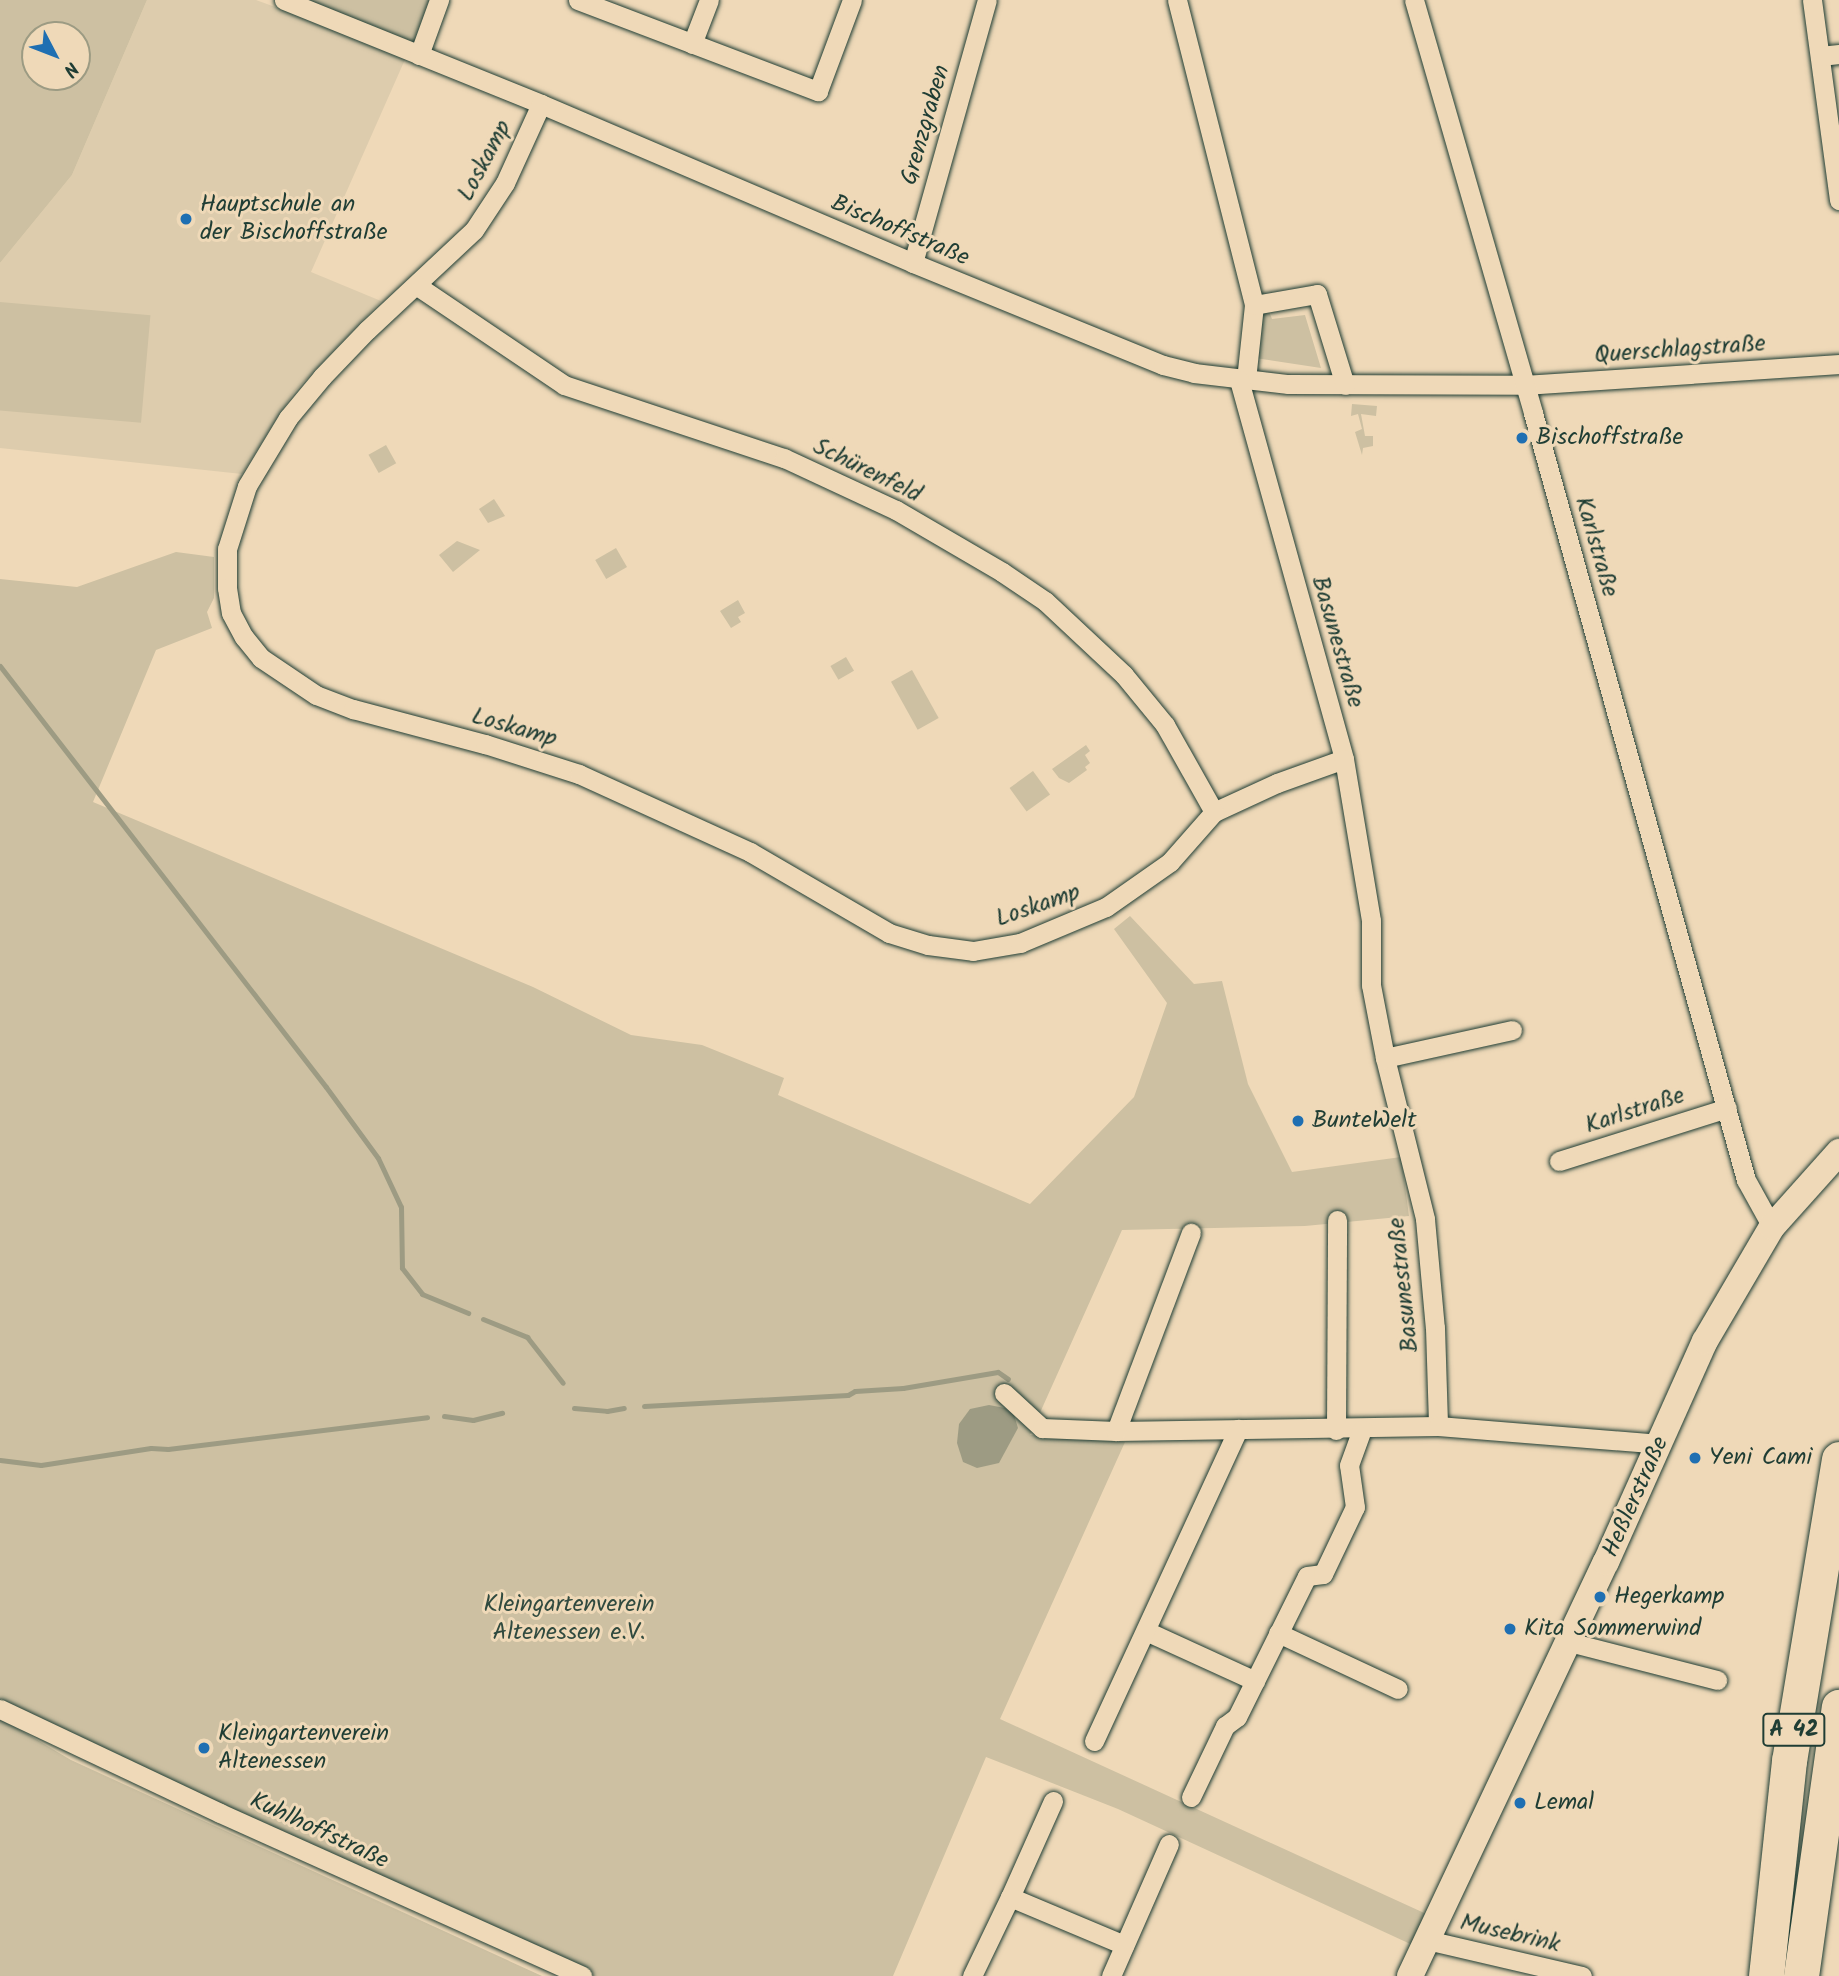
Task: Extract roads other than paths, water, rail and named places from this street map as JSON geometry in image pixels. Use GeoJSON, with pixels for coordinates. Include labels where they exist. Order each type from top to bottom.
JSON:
{"type":"FeatureCollection","features":[{"type":"Feature","properties":{"kind":"highway","name":"A 42"},"geometry":{"type":"LineString","coordinates":[[1766,1976],[1789,1761],[1839,1459]]}},
{"type":"Feature","properties":{"kind":"highway","name":"A 42"},"geometry":{"type":"LineString","coordinates":[[1801,1976],[1839,1707]]}},
{"type":"Feature","properties":{"kind":"street","name":"Bischoffstraße"},"geometry":{"type":"LineString","coordinates":[[284,0],[541,104],[913,263],[1163,365],[1243,380],[1345,385],[1524,385]]}},
{"type":"Feature","properties":{"kind":"street"},"geometry":{"type":"LineString","coordinates":[[419,55],[439,0]]}},
{"type":"Feature","properties":{"kind":"street"},"geometry":{"type":"LineString","coordinates":[[578,0],[818,91],[852,0]]}},
{"type":"Feature","properties":{"kind":"street"},"geometry":{"type":"LineString","coordinates":[[692,44],[709,0]]}},
{"type":"Feature","properties":{"kind":"street","name":"Grenzgraben"},"geometry":{"type":"LineString","coordinates":[[913,263],[987,0]]}},
{"type":"Feature","properties":{"kind":"street","name":"Basunestraße"},"geometry":{"type":"LineString","coordinates":[[1177,0],[1254,305],[1243,380],[1344,759],[1371,921],[1371,985],[1385,1058],[1425,1219],[1434,1315],[1438,1426]]}},
{"type":"Feature","properties":{"kind":"street","name":"Karlstraße"},"geometry":{"type":"LineString","coordinates":[[1413,0],[1524,385],[1746,1180],[1772,1227]]}},
{"type":"Feature","properties":{"kind":"street"},"geometry":{"type":"LineString","coordinates":[[1812,0],[1830,55],[1839,200]]}},
{"type":"Feature","properties":{"kind":"street","name":"Loskamp"},"geometry":{"type":"LineString","coordinates":[[541,104],[518,158],[474,230],[350,347],[296,408],[247,486],[227,549],[231,613],[244,637],[261,658],[316,695],[353,709],[485,744],[579,774],[750,852],[890,933],[928,945],[973,951],[1020,943],[1106,907],[1170,862],[1214,812],[1277,783],[1344,759]]}},
{"type":"Feature","properties":{"kind":"street","name":"Schürenfeld"},"geometry":{"type":"LineString","coordinates":[[416,285],[564,386],[784,458],[896,510],[1002,572],[1052,608],[1124,676],[1165,725],[1214,812]]}},
{"type":"Feature","properties":{"kind":"street"},"geometry":{"type":"LineString","coordinates":[[1254,305],[1317,295],[1345,385]]}},
{"type":"Feature","properties":{"kind":"street","name":"Querschlagstraße"},"geometry":{"type":"LineString","coordinates":[[1524,385],[1839,364]]}},
{"type":"Feature","properties":{"kind":"street"},"geometry":{"type":"LineString","coordinates":[[1385,1058],[1513,1030]]}},
{"type":"Feature","properties":{"kind":"street","name":"Karlstraße"},"geometry":{"type":"LineString","coordinates":[[1559,1161],[1727,1108]]}},
{"type":"Feature","properties":{"kind":"street","name":"Heßlerstraße"},"geometry":{"type":"LineString","coordinates":[[1410,1976],[1569,1642],[1705,1341],[1772,1227],[1839,1152]]}},
{"type":"Feature","properties":{"kind":"street"},"geometry":{"type":"LineString","coordinates":[[1336,1430],[1337,1220]]}},
{"type":"Feature","properties":{"kind":"street"},"geometry":{"type":"LineString","coordinates":[[1116,1431],[1191,1233]]}},
{"type":"Feature","properties":{"kind":"street"},"geometry":{"type":"LineString","coordinates":[[1004,1393],[1042,1428],[1116,1431],[1336,1430],[1438,1426],[1660,1444]]}},
{"type":"Feature","properties":{"kind":"street"},"geometry":{"type":"LineString","coordinates":[[1094,1741],[1238,1429]]}},
{"type":"Feature","properties":{"kind":"street"},"geometry":{"type":"LineString","coordinates":[[1191,1797],[1225,1726],[1237,1717],[1307,1576],[1323,1574],[1355,1507],[1349,1465],[1362,1429]]}},
{"type":"Feature","properties":{"kind":"street"},"geometry":{"type":"LineString","coordinates":[[1146,1631],[1255,1681]]}},
{"type":"Feature","properties":{"kind":"street"},"geometry":{"type":"LineString","coordinates":[[1278,1633],[1398,1689]]}},
{"type":"Feature","properties":{"kind":"street"},"geometry":{"type":"LineString","coordinates":[[1569,1642],[1717,1680]]}},
{"type":"Feature","properties":{"kind":"street","name":"Kuhlhoffstraße"},"geometry":{"type":"LineString","coordinates":[[0,1709],[354,1875],[582,1976]]}},
{"type":"Feature","properties":{"kind":"street"},"geometry":{"type":"LineString","coordinates":[[972,1976],[1053,1801]]}},
{"type":"Feature","properties":{"kind":"street"},"geometry":{"type":"LineString","coordinates":[[1111,1976],[1169,1844]]}},
{"type":"Feature","properties":{"kind":"street"},"geometry":{"type":"LineString","coordinates":[[1010,1897],[1124,1945]]}},
{"type":"Feature","properties":{"kind":"street","name":"Musebrink"},"geometry":{"type":"LineString","coordinates":[[1427,1940],[1582,1976]]}},
{"type":"Feature","properties":{"kind":"waterway"},"geometry":{"type":"LineString","coordinates":[[0,666],[378,1158],[401,1207],[402,1268],[422,1294],[468,1313]]}},
{"type":"Feature","properties":{"kind":"waterway"},"geometry":{"type":"LineString","coordinates":[[483,1319],[527,1337],[563,1383]]}},
{"type":"Feature","properties":{"kind":"waterway"},"geometry":{"type":"LineString","coordinates":[[644,1406],[848,1395],[855,1391],[903,1388],[998,1372],[1008,1379]]}},
{"type":"Feature","properties":{"kind":"waterway"},"geometry":{"type":"LineString","coordinates":[[574,1408],[607,1411],[624,1408]]}},
{"type":"Feature","properties":{"kind":"waterway"},"geometry":{"type":"LineString","coordinates":[[444,1416],[473,1420],[502,1413]]}},
{"type":"Feature","properties":{"kind":"waterway"},"geometry":{"type":"LineString","coordinates":[[0,1460],[41,1465],[151,1448],[168,1449],[427,1417]]}},
{"type":"Feature","properties":{"kind":"place","name":"Hauptschule an der Bischoffstraße"},"geometry":{"type":"Point","coordinates":[186,219]}},
{"type":"Feature","properties":{"kind":"place","name":"Bischoffstraße"},"geometry":{"type":"Point","coordinates":[1522,438]}},
{"type":"Feature","properties":{"kind":"place","name":"BunteWelt"},"geometry":{"type":"Point","coordinates":[1298,1121]}},
{"type":"Feature","properties":{"kind":"place","name":"Yeni Cami"},"geometry":{"type":"Point","coordinates":[1695,1458]}},
{"type":"Feature","properties":{"kind":"place","name":"Hegerkamp"},"geometry":{"type":"Point","coordinates":[1600,1597]}},
{"type":"Feature","properties":{"kind":"place","name":"Kita Sommerwind"},"geometry":{"type":"Point","coordinates":[1510,1629]}},
{"type":"Feature","properties":{"kind":"place","name":"Kleingartenverein Altenessen"},"geometry":{"type":"Point","coordinates":[204,1748]}},
{"type":"Feature","properties":{"kind":"place","name":"Lemal"},"geometry":{"type":"Point","coordinates":[1520,1803]}},
{"type":"Feature","properties":{"kind":"park label","name":"Kleingartenverein Altenessen e.V."},"geometry":{"type":"Point","coordinates":[569,1619]}}]}
